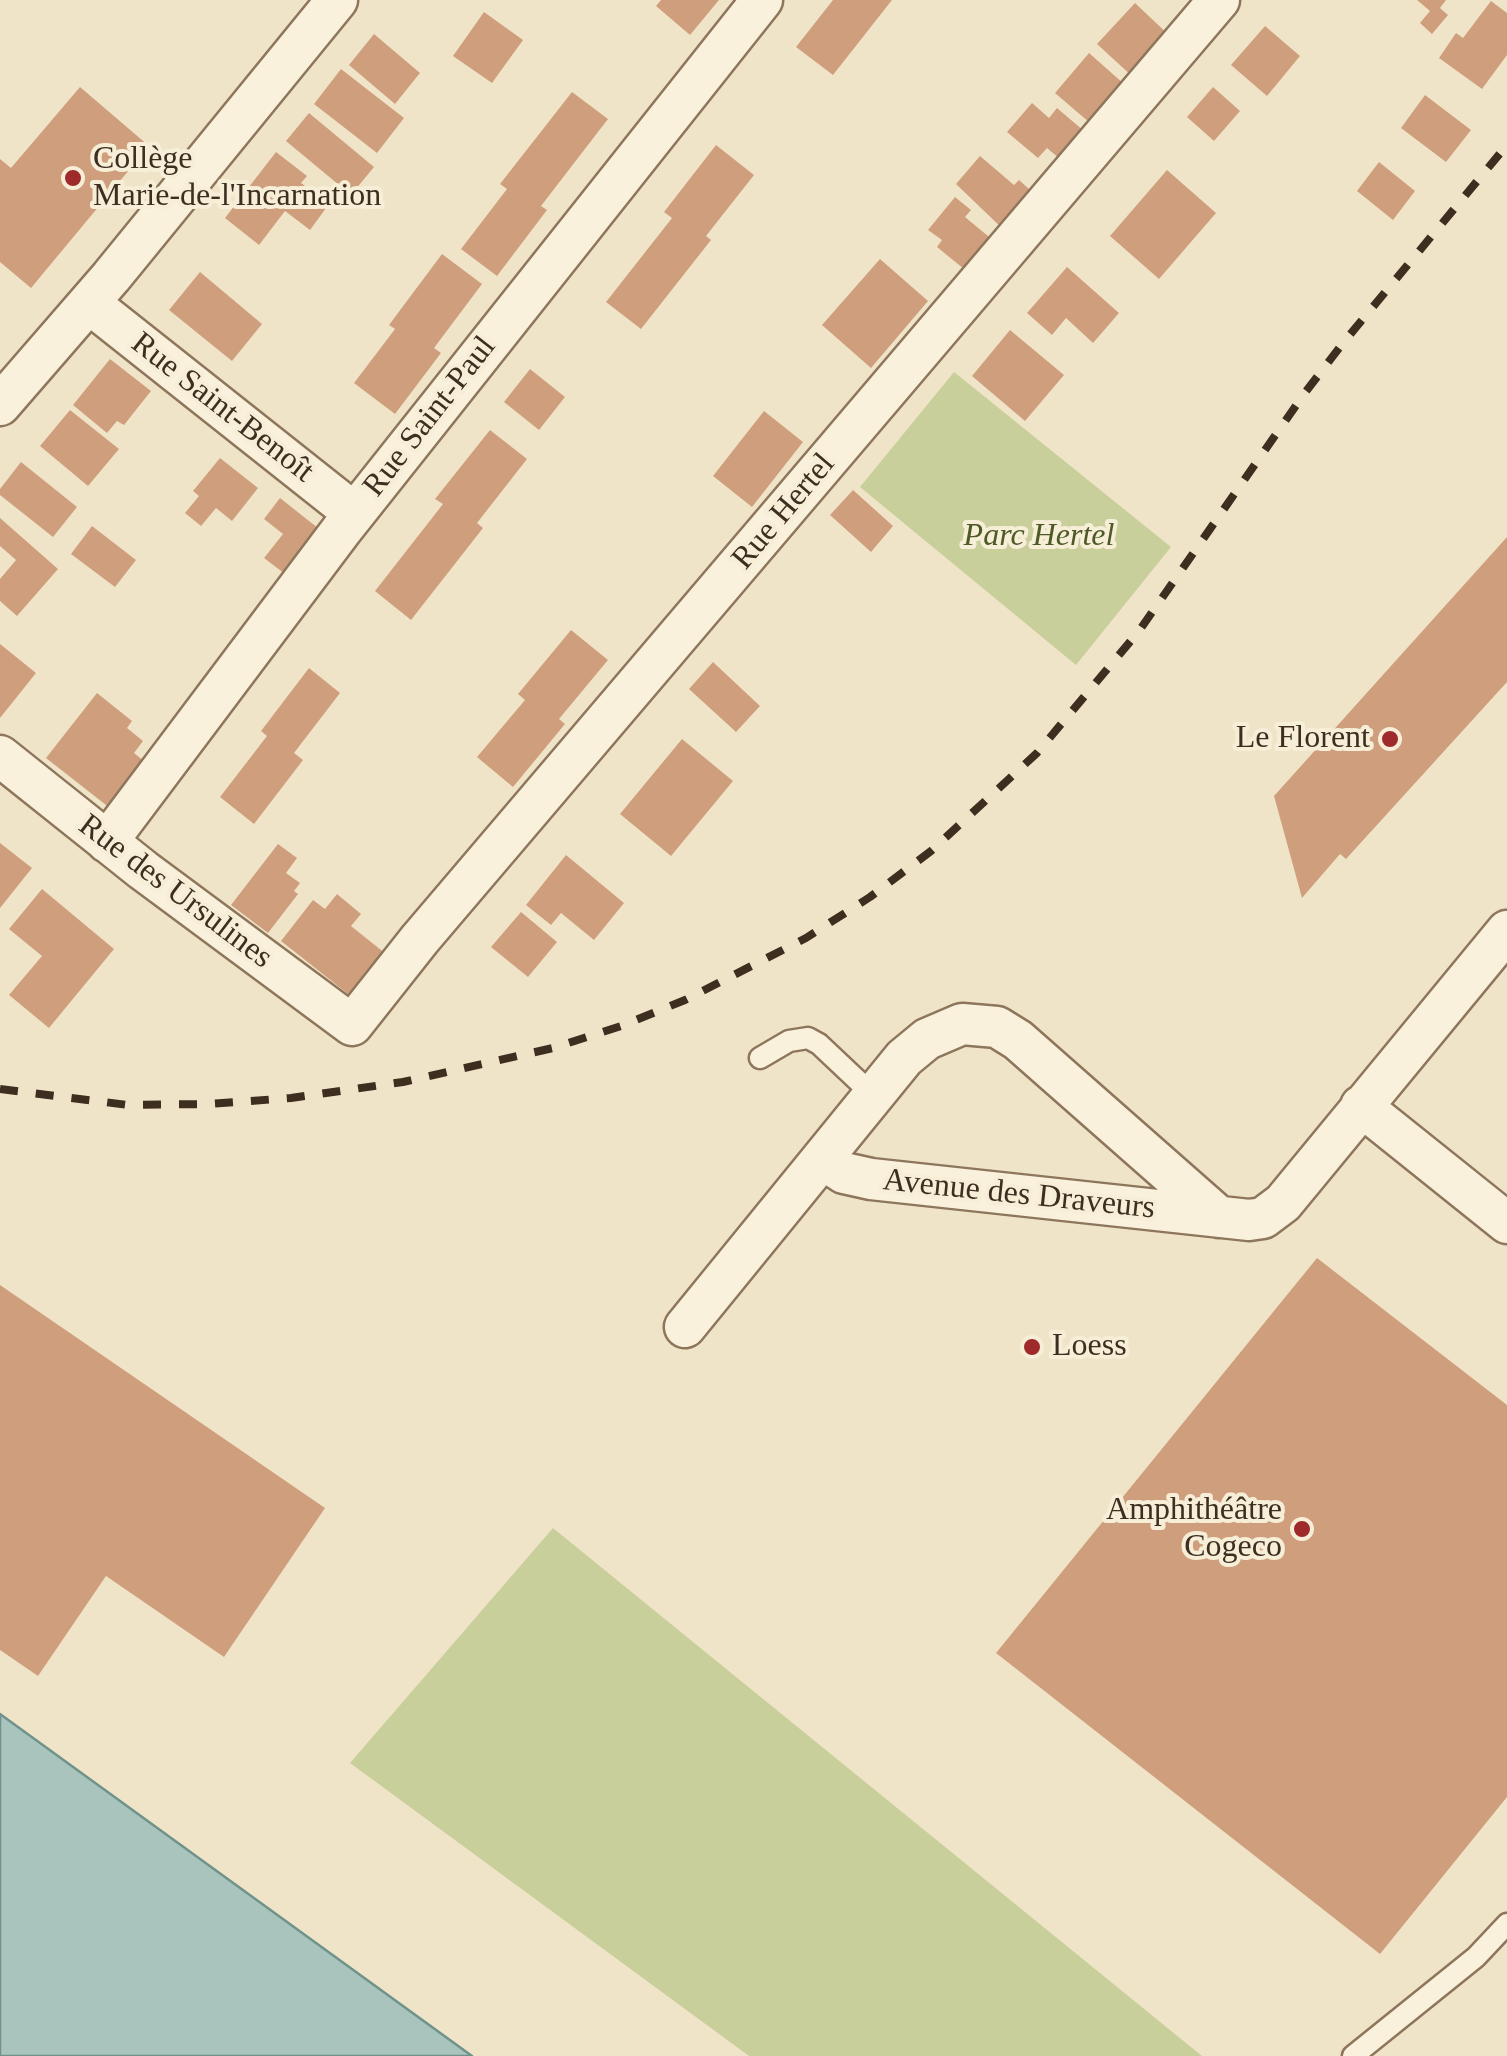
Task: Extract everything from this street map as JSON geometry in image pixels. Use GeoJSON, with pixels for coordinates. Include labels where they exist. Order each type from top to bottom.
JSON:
{"type":"FeatureCollection","features":[{"type":"Feature","properties":{"kind":"street"},"geometry":{"type":"LineString","coordinates":[[0,405],[338,0]]}},
{"type":"Feature","properties":{"kind":"street","name":"Rue Saint-Paul"},"geometry":{"type":"LineString","coordinates":[[106,842],[354,513],[762,0]]}},
{"type":"Feature","properties":{"kind":"street","name":"Rue Hertel"},"geometry":{"type":"LineString","coordinates":[[352,1025],[420,939],[1219,0]]}},
{"type":"Feature","properties":{"kind":"street","name":"Rue Saint-Benoît"},"geometry":{"type":"LineString","coordinates":[[89,302],[354,513]]}},
{"type":"Feature","properties":{"kind":"street","name":"Rue des Ursulines"},"geometry":{"type":"LineString","coordinates":[[0,756],[106,842],[352,1025]]}},
{"type":"Feature","properties":{"kind":"street","name":"Avenue des Draveurs"},"geometry":{"type":"LineString","coordinates":[[822,1158],[858,1177],[1249,1220],[1274,1213],[1507,932]]}},
{"type":"Feature","properties":{"kind":"street","name":"Avenue des Draveurs"},"geometry":{"type":"LineString","coordinates":[[685,1327],[872,1094],[915,1048],[962,1024],[996,1027],[1018,1040],[1220,1217]]}},
{"type":"Feature","properties":{"kind":"street"},"geometry":{"type":"LineString","coordinates":[[1362,1106],[1507,1224]]}},
{"type":"Feature","properties":{"kind":"lane"},"geometry":{"type":"LineString","coordinates":[[760,1058],[789,1041],[808,1038],[872,1094]]}},
{"type":"Feature","properties":{"kind":"lane"},"geometry":{"type":"LineString","coordinates":[[1353,2056],[1476,1957],[1507,1924]]}},
{"type":"Feature","properties":{"kind":"green space","name":"Parc Hertel"},"geometry":{"type":"Polygon","coordinates":[[[954,372],[1171,547],[1076,665],[860,487],[954,372]]]}},
{"type":"Feature","properties":{"kind":"green space"},"geometry":{"type":"Polygon","coordinates":[[[553,1528],[1202,2056],[749,2056],[350,1763],[553,1528]]]}},
{"type":"Feature","properties":{"kind":"water"},"geometry":{"type":"Polygon","coordinates":[[[0,1714],[472,2056],[0,2056],[0,1714]]]}},
{"type":"Feature","properties":{"kind":"building"},"geometry":{"type":"Polygon","coordinates":[[[661,0],[719,0],[690,35],[656,6],[661,0]]]}},
{"type":"Feature","properties":{"kind":"building"},"geometry":{"type":"Polygon","coordinates":[[[833,0],[892,0],[833,75],[796,47],[833,0]]]}},
{"type":"Feature","properties":{"kind":"building"},"geometry":{"type":"Polygon","coordinates":[[[1417,0],[1446,0],[1440,8],[1448,15],[1432,34],[1420,23],[1430,11],[1417,0]]]}},
{"type":"Feature","properties":{"kind":"building"},"geometry":{"type":"Polygon","coordinates":[[[1491,1],[1507,13],[1507,55],[1482,89],[1439,58],[1456,33],[1463,38],[1491,1]]]}},
{"type":"Feature","properties":{"kind":"building"},"geometry":{"type":"Polygon","coordinates":[[[1135,3],[1171,37],[1133,77],[1097,44],[1135,3]]]}},
{"type":"Feature","properties":{"kind":"building"},"geometry":{"type":"Polygon","coordinates":[[[484,12],[523,40],[492,83],[453,56],[484,12]]]}},
{"type":"Feature","properties":{"kind":"building"},"geometry":{"type":"Polygon","coordinates":[[[1265,26],[1300,56],[1267,96],[1231,65],[1265,26]]]}},
{"type":"Feature","properties":{"kind":"building"},"geometry":{"type":"Polygon","coordinates":[[[374,34],[420,73],[395,104],[349,65],[374,34]]]}},
{"type":"Feature","properties":{"kind":"building"},"geometry":{"type":"Polygon","coordinates":[[[1089,53],[1124,84],[1090,123],[1055,93],[1089,53]]]}},
{"type":"Feature","properties":{"kind":"building"},"geometry":{"type":"Polygon","coordinates":[[[341,69],[404,118],[377,153],[314,104],[341,69]]]}},
{"type":"Feature","properties":{"kind":"building"},"geometry":{"type":"Polygon","coordinates":[[[80,87],[149,146],[31,288],[0,262],[0,159],[11,168],[80,87]]]}},
{"type":"Feature","properties":{"kind":"building"},"geometry":{"type":"Polygon","coordinates":[[[1213,87],[1240,111],[1214,141],[1187,117],[1213,87]]]}},
{"type":"Feature","properties":{"kind":"building"},"geometry":{"type":"Polygon","coordinates":[[[572,92],[608,119],[541,206],[547,210],[497,276],[461,249],[507,189],[500,184],[572,92]]]}},
{"type":"Feature","properties":{"kind":"building"},"geometry":{"type":"Polygon","coordinates":[[[1425,95],[1471,130],[1446,162],[1401,128],[1425,95]]]}},
{"type":"Feature","properties":{"kind":"building"},"geometry":{"type":"Polygon","coordinates":[[[1032,103],[1049,118],[1057,108],[1091,137],[1067,165],[1047,148],[1038,158],[1007,132],[1032,103]]]}},
{"type":"Feature","properties":{"kind":"building"},"geometry":{"type":"Polygon","coordinates":[[[309,113],[374,167],[351,195],[286,141],[309,113]]]}},
{"type":"Feature","properties":{"kind":"building"},"geometry":{"type":"Polygon","coordinates":[[[716,145],[754,175],[706,236],[711,240],[641,329],[606,302],[672,218],[664,212],[716,145]]]}},
{"type":"Feature","properties":{"kind":"building"},"geometry":{"type":"Polygon","coordinates":[[[276,152],[307,176],[301,183],[329,204],[310,230],[285,211],[259,245],[225,218],[276,152]]]}},
{"type":"Feature","properties":{"kind":"building"},"geometry":{"type":"Polygon","coordinates":[[[980,156],[1014,185],[1019,180],[1038,197],[1007,233],[956,184],[980,156]]]}},
{"type":"Feature","properties":{"kind":"building"},"geometry":{"type":"Polygon","coordinates":[[[1379,162],[1415,191],[1393,220],[1357,191],[1379,162]]]}},
{"type":"Feature","properties":{"kind":"building"},"geometry":{"type":"Polygon","coordinates":[[[1167,170],[1216,213],[1159,279],[1110,236],[1167,170]]]}},
{"type":"Feature","properties":{"kind":"building"},"geometry":{"type":"Polygon","coordinates":[[[955,197],[971,210],[965,217],[994,241],[969,273],[937,247],[942,240],[928,230],[955,197]]]}},
{"type":"Feature","properties":{"kind":"building"},"geometry":{"type":"Polygon","coordinates":[[[442,254],[482,284],[434,348],[441,353],[395,414],[354,383],[395,329],[389,325],[442,254]]]}},
{"type":"Feature","properties":{"kind":"building"},"geometry":{"type":"Polygon","coordinates":[[[880,259],[928,301],[871,368],[822,325],[880,259]]]}},
{"type":"Feature","properties":{"kind":"building"},"geometry":{"type":"Polygon","coordinates":[[[1067,267],[1119,313],[1093,343],[1066,318],[1052,335],[1027,313],[1067,267]]]}},
{"type":"Feature","properties":{"kind":"building"},"geometry":{"type":"Polygon","coordinates":[[[200,272],[262,324],[232,361],[169,310],[200,272]]]}},
{"type":"Feature","properties":{"kind":"building"},"geometry":{"type":"Polygon","coordinates":[[[1010,330],[1064,375],[1025,421],[972,376],[1010,330]]]}},
{"type":"Feature","properties":{"kind":"building"},"geometry":{"type":"Polygon","coordinates":[[[110,359],[151,391],[124,425],[117,421],[107,433],[73,405],[110,359]]]}},
{"type":"Feature","properties":{"kind":"building"},"geometry":{"type":"Polygon","coordinates":[[[530,369],[565,397],[539,430],[504,402],[530,369]]]}},
{"type":"Feature","properties":{"kind":"building"},"geometry":{"type":"Polygon","coordinates":[[[70,410],[119,449],[88,486],[40,446],[70,410]]]}},
{"type":"Feature","properties":{"kind":"building"},"geometry":{"type":"Polygon","coordinates":[[[764,411],[803,442],[752,507],[713,476],[764,411]]]}},
{"type":"Feature","properties":{"kind":"building"},"geometry":{"type":"Polygon","coordinates":[[[490,430],[527,459],[477,523],[483,528],[411,620],[375,591],[443,504],[435,499],[490,430]]]}},
{"type":"Feature","properties":{"kind":"building"},"geometry":{"type":"Polygon","coordinates":[[[220,458],[258,488],[232,521],[216,508],[201,526],[185,513],[199,496],[193,491],[220,458]]]}},
{"type":"Feature","properties":{"kind":"building"},"geometry":{"type":"Polygon","coordinates":[[[21,462],[77,507],[53,537],[0,495],[0,489],[21,462]]]}},
{"type":"Feature","properties":{"kind":"building"},"geometry":{"type":"Polygon","coordinates":[[[853,490],[893,526],[871,552],[830,515],[853,490]]]}},
{"type":"Feature","properties":{"kind":"building"},"geometry":{"type":"Polygon","coordinates":[[[280,498],[328,536],[293,580],[264,558],[283,534],[264,519],[280,498]]]}},
{"type":"Feature","properties":{"kind":"building"},"geometry":{"type":"Polygon","coordinates":[[[0,518],[58,569],[17,616],[0,601],[0,579],[16,560],[0,546],[0,518]]]}},
{"type":"Feature","properties":{"kind":"building"},"geometry":{"type":"Polygon","coordinates":[[[92,526],[136,560],[115,587],[71,554],[92,526]]]}},
{"type":"Feature","properties":{"kind":"building","name":"Le Florent"},"geometry":{"type":"Polygon","coordinates":[[[1507,537],[1507,682],[1346,859],[1340,854],[1302,898],[1274,796],[1507,537]]]}},
{"type":"Feature","properties":{"kind":"building"},"geometry":{"type":"Polygon","coordinates":[[[571,630],[608,660],[559,719],[565,724],[513,787],[477,757],[525,700],[518,694],[571,630]]]}},
{"type":"Feature","properties":{"kind":"building"},"geometry":{"type":"Polygon","coordinates":[[[0,644],[36,673],[0,718],[0,644]]]}},
{"type":"Feature","properties":{"kind":"building"},"geometry":{"type":"Polygon","coordinates":[[[713,662],[760,706],[736,732],[689,689],[713,662]]]}},
{"type":"Feature","properties":{"kind":"building"},"geometry":{"type":"Polygon","coordinates":[[[309,668],[340,693],[294,753],[303,760],[254,824],[220,797],[267,736],[261,731],[309,668]]]}},
{"type":"Feature","properties":{"kind":"building"},"geometry":{"type":"Polygon","coordinates":[[[97,693],[132,721],[127,728],[143,741],[134,753],[156,771],[120,816],[46,758],[97,693]]]}},
{"type":"Feature","properties":{"kind":"building"},"geometry":{"type":"Polygon","coordinates":[[[682,739],[733,781],[671,856],[620,814],[682,739]]]}},
{"type":"Feature","properties":{"kind":"building"},"geometry":{"type":"Polygon","coordinates":[[[0,843],[32,868],[0,908],[0,843]]]}},
{"type":"Feature","properties":{"kind":"building"},"geometry":{"type":"Polygon","coordinates":[[[278,844],[297,858],[286,873],[300,883],[294,891],[298,894],[268,933],[231,905],[278,844]]]}},
{"type":"Feature","properties":{"kind":"building"},"geometry":{"type":"Polygon","coordinates":[[[566,855],[624,903],[594,940],[561,913],[551,925],[526,905],[566,855]]]}},
{"type":"Feature","properties":{"kind":"building"},"geometry":{"type":"Polygon","coordinates":[[[42,889],[114,949],[49,1028],[9,995],[42,956],[9,929],[42,889]]]}},
{"type":"Feature","properties":{"kind":"building"},"geometry":{"type":"Polygon","coordinates":[[[337,894],[361,914],[351,926],[391,958],[357,1001],[281,941],[313,900],[325,909],[337,894]]]}},
{"type":"Feature","properties":{"kind":"building"},"geometry":{"type":"Polygon","coordinates":[[[521,912],[557,942],[528,977],[491,947],[521,912]]]}},
{"type":"Feature","properties":{"kind":"building","name":"Amphithéâtre Cogeco"},"geometry":{"type":"Polygon","coordinates":[[[1317,1258],[1507,1405],[1507,1797],[1380,1954],[996,1653],[1317,1258]]]}},
{"type":"Feature","properties":{"kind":"building"},"geometry":{"type":"Polygon","coordinates":[[[0,1285],[325,1508],[224,1657],[106,1576],[38,1676],[0,1650],[0,1285]]]}},
{"type":"Feature","properties":{"kind":"railway"},"geometry":{"type":"LineString","coordinates":[[0,1089],[128,1105],[209,1104],[291,1098],[403,1082],[553,1048],[621,1026],[685,1000],[806,938],[931,851],[1037,753],[1139,631],[1343,343],[1507,145]]}},
{"type":"Feature","properties":{"kind":"place","name":"Collège Marie-de-l'Incarnation"},"geometry":{"type":"Point","coordinates":[73,178]}},
{"type":"Feature","properties":{"kind":"place","name":"Le Florent"},"geometry":{"type":"Point","coordinates":[1390,739]}},
{"type":"Feature","properties":{"kind":"place","name":"Loess"},"geometry":{"type":"Point","coordinates":[1032,1347]}},
{"type":"Feature","properties":{"kind":"place","name":"Amphithéâtre Cogeco"},"geometry":{"type":"Point","coordinates":[1302,1529]}}]}
